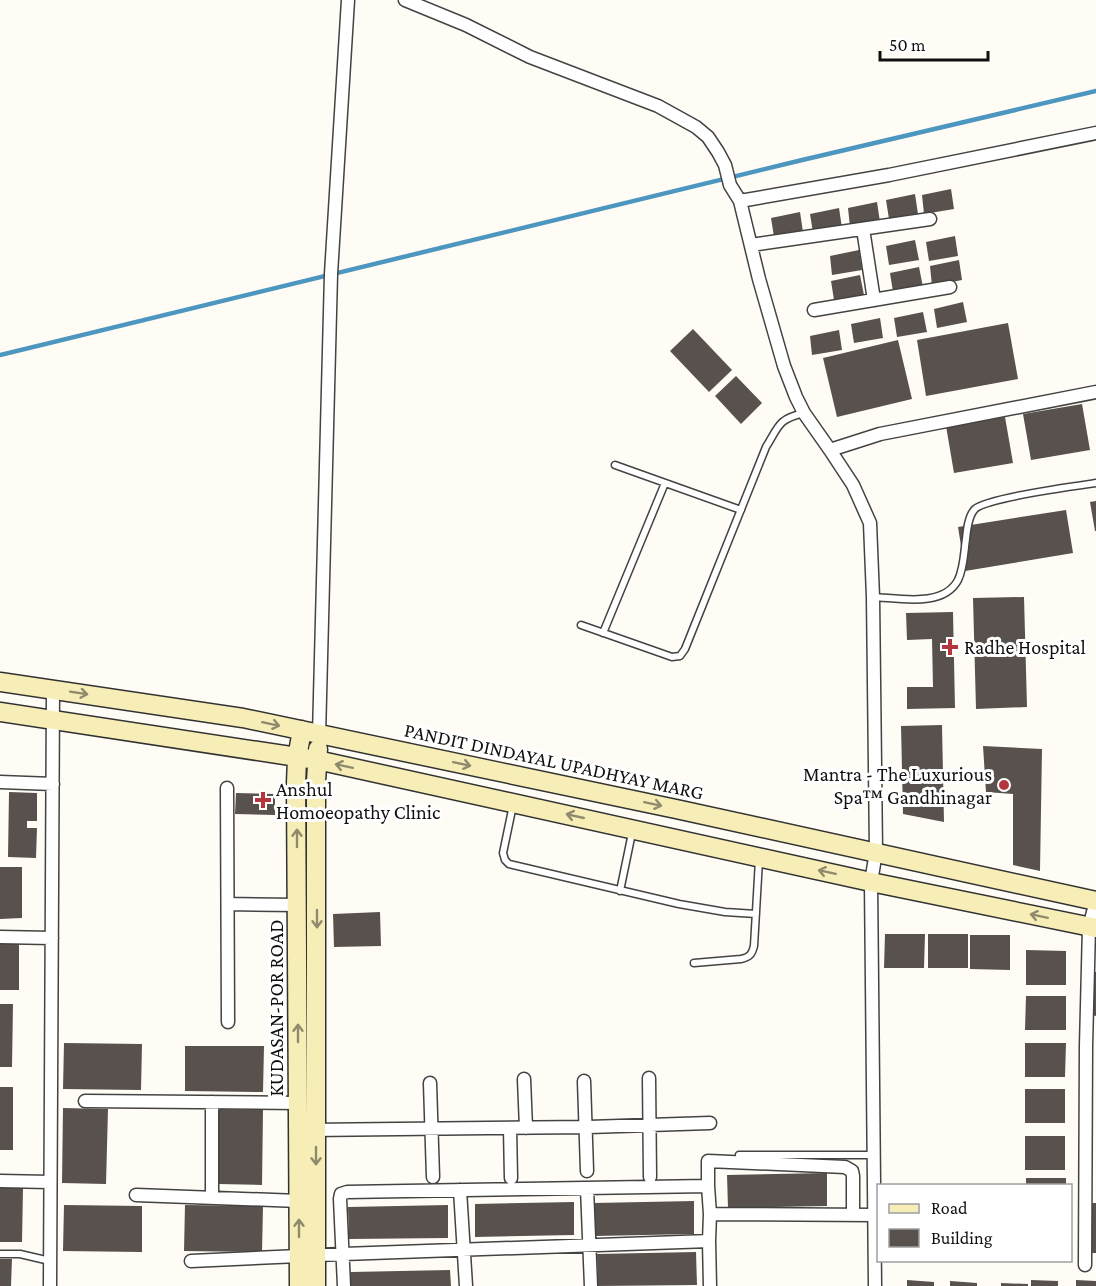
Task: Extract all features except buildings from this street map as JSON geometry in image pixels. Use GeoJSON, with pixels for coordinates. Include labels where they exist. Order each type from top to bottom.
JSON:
{"type":"FeatureCollection","features":[{"type":"Feature","properties":{"kind":"street"},"geometry":{"type":"LineString","coordinates":[[320,735],[331,274],[348,0]]}},
{"type":"Feature","properties":{"kind":"street"},"geometry":{"type":"LineString","coordinates":[[405,0],[466,25],[530,57],[658,106],[696,127],[708,137],[725,165],[730,185],[740,201],[784,366],[804,413],[853,485],[870,523],[876,852],[871,882],[875,1286]]}},
{"type":"Feature","properties":{"kind":"street"},"geometry":{"type":"LineString","coordinates":[[740,201],[888,175],[1096,134]]}},
{"type":"Feature","properties":{"kind":"street"},"geometry":{"type":"LineString","coordinates":[[751,245],[930,219]]}},
{"type":"Feature","properties":{"kind":"street"},"geometry":{"type":"LineString","coordinates":[[863,229],[874,300]]}},
{"type":"Feature","properties":{"kind":"street"},"geometry":{"type":"LineString","coordinates":[[814,310],[950,287]]}},
{"type":"Feature","properties":{"kind":"street"},"geometry":{"type":"LineString","coordinates":[[830,450],[880,434],[1096,392]]}},
{"type":"Feature","properties":{"kind":"street","name":"PANDIT DINDAYAL UPADHYAY MARG"},"geometry":{"type":"LineString","coordinates":[[0,682],[243,718],[1096,901]]}},
{"type":"Feature","properties":{"kind":"street"},"geometry":{"type":"LineString","coordinates":[[50,1286],[53,690]]}},
{"type":"Feature","properties":{"kind":"street"},"geometry":{"type":"LineString","coordinates":[[0,712],[317,760],[871,882],[1092,928]]}},
{"type":"Feature","properties":{"kind":"street","name":"KUDASAN-POR ROAD"},"geometry":{"type":"LineString","coordinates":[[302,730],[297,758],[299,1102],[308,1130],[299,1201],[308,1256],[316,1286]]}},
{"type":"Feature","properties":{"kind":"street","name":"KUDASAN-POR ROAD"},"geometry":{"type":"LineString","coordinates":[[299,1286],[308,1256],[308,1130],[317,760],[320,735]]}},
{"type":"Feature","properties":{"kind":"street"},"geometry":{"type":"LineString","coordinates":[[0,782],[53,784]]}},
{"type":"Feature","properties":{"kind":"street"},"geometry":{"type":"LineString","coordinates":[[227,788],[228,1022]]}},
{"type":"Feature","properties":{"kind":"street"},"geometry":{"type":"LineString","coordinates":[[1085,1265],[1091,1197],[1092,928],[1096,901]]}},
{"type":"Feature","properties":{"kind":"street"},"geometry":{"type":"LineString","coordinates":[[228,904],[297,905]]}},
{"type":"Feature","properties":{"kind":"street"},"geometry":{"type":"LineString","coordinates":[[0,937],[52,938]]}},
{"type":"Feature","properties":{"kind":"street"},"geometry":{"type":"LineString","coordinates":[[649,1078],[650,1177]]}},
{"type":"Feature","properties":{"kind":"street"},"geometry":{"type":"LineString","coordinates":[[524,1079],[526,1128]]}},
{"type":"Feature","properties":{"kind":"street"},"geometry":{"type":"LineString","coordinates":[[584,1081],[587,1171]]}},
{"type":"Feature","properties":{"kind":"street"},"geometry":{"type":"LineString","coordinates":[[430,1083],[433,1177]]}},
{"type":"Feature","properties":{"kind":"street"},"geometry":{"type":"LineString","coordinates":[[85,1101],[299,1102]]}},
{"type":"Feature","properties":{"kind":"street"},"geometry":{"type":"LineString","coordinates":[[212,1102],[212,1198]]}},
{"type":"Feature","properties":{"kind":"street"},"geometry":{"type":"LineString","coordinates":[[308,1130],[585,1127],[710,1123]]}},
{"type":"Feature","properties":{"kind":"street"},"geometry":{"type":"LineString","coordinates":[[510,1128],[511,1178]]}},
{"type":"Feature","properties":{"kind":"street"},"geometry":{"type":"LineString","coordinates":[[710,1286],[708,1161],[845,1167],[852,1172],[853,1176],[853,1215]]}},
{"type":"Feature","properties":{"kind":"street"},"geometry":{"type":"LineString","coordinates":[[0,1181],[50,1182]]}},
{"type":"Feature","properties":{"kind":"street"},"geometry":{"type":"LineString","coordinates":[[344,1286],[340,1199],[341,1194],[348,1192],[708,1186]]}},
{"type":"Feature","properties":{"kind":"street"},"geometry":{"type":"LineString","coordinates":[[587,1188],[591,1286]]}},
{"type":"Feature","properties":{"kind":"street"},"geometry":{"type":"LineString","coordinates":[[460,1190],[466,1286]]}},
{"type":"Feature","properties":{"kind":"street"},"geometry":{"type":"LineString","coordinates":[[136,1195],[299,1201]]}},
{"type":"Feature","properties":{"kind":"street"},"geometry":{"type":"LineString","coordinates":[[710,1214],[874,1215]]}},
{"type":"Feature","properties":{"kind":"street"},"geometry":{"type":"LineString","coordinates":[[191,1262],[464,1249],[709,1241]]}},
{"type":"Feature","properties":{"kind":"lane"},"geometry":{"type":"LineString","coordinates":[[581,625],[672,657],[680,656],[685,650],[766,447],[787,417],[804,413]]}},
{"type":"Feature","properties":{"kind":"lane"},"geometry":{"type":"LineString","coordinates":[[615,465],[741,510]]}},
{"type":"Feature","properties":{"kind":"lane"},"geometry":{"type":"LineString","coordinates":[[603,633],[665,483]]}},
{"type":"Feature","properties":{"kind":"lane"},"geometry":{"type":"LineString","coordinates":[[873,597],[927,599],[942,595],[952,588],[959,578],[967,526],[975,509],[991,501],[1096,483]]}},
{"type":"Feature","properties":{"kind":"lane"},"geometry":{"type":"LineString","coordinates":[[513,802],[503,853],[509,864],[691,906],[756,914]]}},
{"type":"Feature","properties":{"kind":"lane"},"geometry":{"type":"LineString","coordinates":[[620,891],[633,829]]}},
{"type":"Feature","properties":{"kind":"lane"},"geometry":{"type":"LineString","coordinates":[[694,963],[748,958],[752,954],[759,857]]}},
{"type":"Feature","properties":{"kind":"lane"},"geometry":{"type":"LineString","coordinates":[[739,1155],[874,1155]]}},
{"type":"Feature","properties":{"kind":"lane"},"geometry":{"type":"LineString","coordinates":[[0,1254],[20,1254],[50,1261]]}},
{"type":"Feature","properties":{"kind":"waterway"},"geometry":{"type":"LineString","coordinates":[[0,355],[1096,91]]}},
{"type":"Feature","properties":{"kind":"place","name":"Radhe Hospital"},"geometry":{"type":"Point","coordinates":[950,647]}},
{"type":"Feature","properties":{"kind":"place","name":"Mantra - The Luxurious Spa™ Gandhinagar"},"geometry":{"type":"Point","coordinates":[1004,785]}},
{"type":"Feature","properties":{"kind":"place","name":"Anshul Homoeopathy Clinic"},"geometry":{"type":"Point","coordinates":[263,800]}}]}
